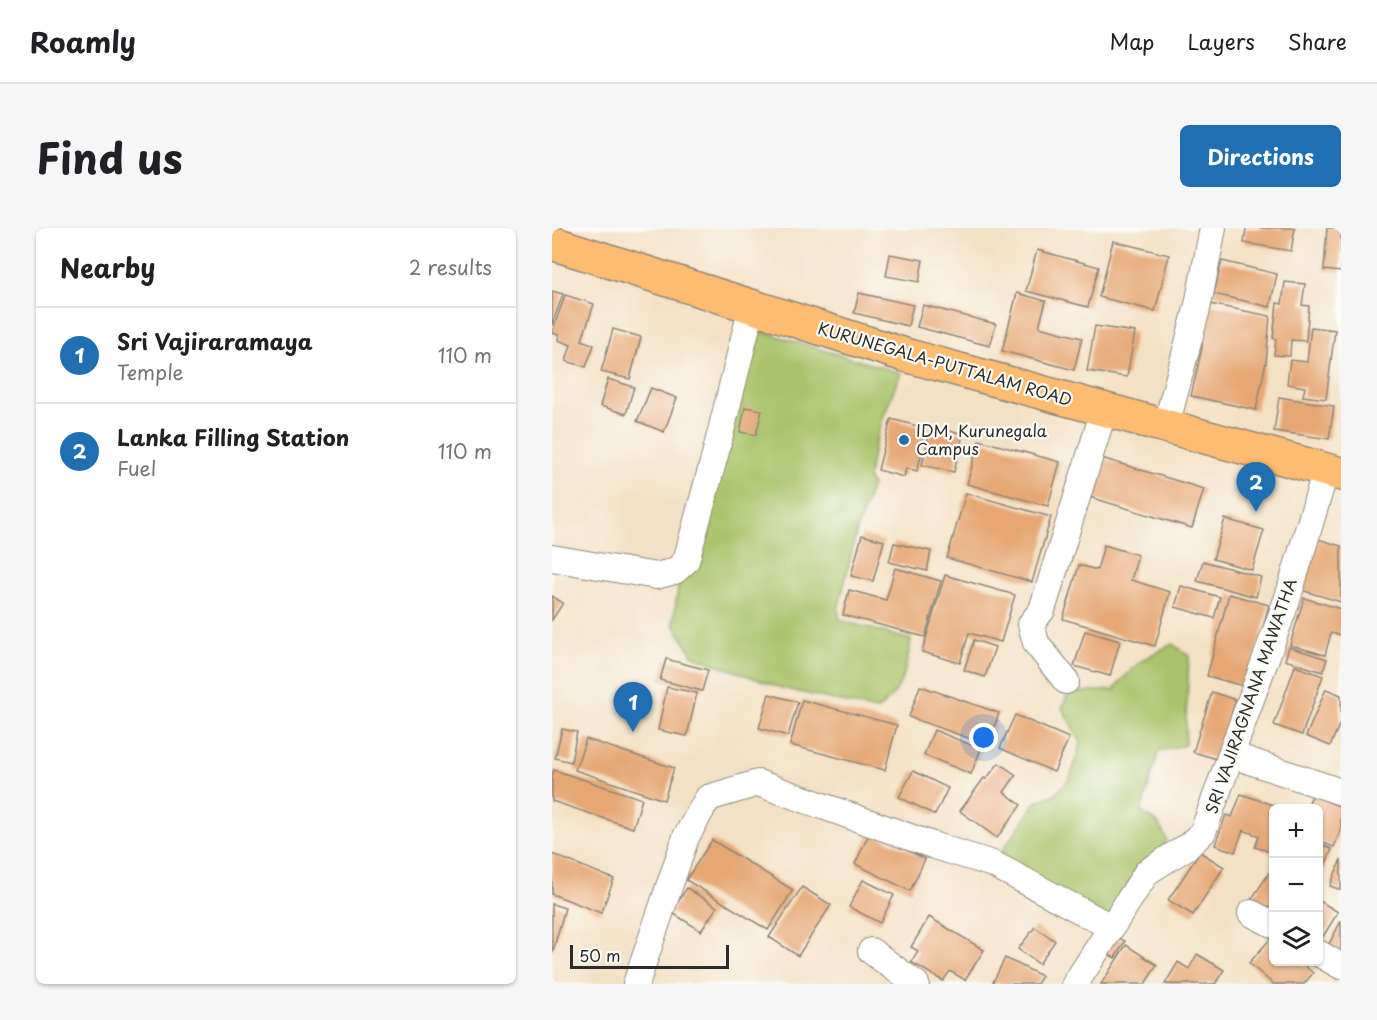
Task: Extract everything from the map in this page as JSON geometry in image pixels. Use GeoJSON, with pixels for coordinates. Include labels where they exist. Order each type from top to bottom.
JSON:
{"type":"FeatureCollection","features":[{"type":"Feature","properties":{"kind":"highway","name":"KURUNEGALA-PUTTALAM ROAD"},"geometry":{"type":"LineString","coordinates":[[552,243],[905,355],[1333,472]]}},
{"type":"Feature","properties":{"kind":"street"},"geometry":{"type":"LineString","coordinates":[[1166,426],[1198,305],[1213,228]]}},
{"type":"Feature","properties":{"kind":"street"},"geometry":{"type":"LineString","coordinates":[[552,558],[656,576],[675,571],[686,561],[752,306]]}},
{"type":"Feature","properties":{"kind":"street"},"geometry":{"type":"LineString","coordinates":[[1066,681],[1036,643],[1030,624],[1042,610],[1104,410]]}},
{"type":"Feature","properties":{"kind":"street","name":"SRI VAJIRAGNANA MAWATHA"},"geometry":{"type":"LineString","coordinates":[[1075,984],[1147,872],[1188,846],[1203,832],[1283,605],[1288,597],[1333,472]]}},
{"type":"Feature","properties":{"kind":"street"},"geometry":{"type":"LineString","coordinates":[[1232,755],[1341,792]]}},
{"type":"Feature","properties":{"kind":"street"},"geometry":{"type":"LineString","coordinates":[[636,984],[686,837],[708,798],[758,783],[993,864],[1111,927]]}},
{"type":"Feature","properties":{"kind":"street"},"geometry":{"type":"LineString","coordinates":[[1251,913],[1269,922]]}},
{"type":"Feature","properties":{"kind":"street"},"geometry":{"type":"LineString","coordinates":[[872,951],[916,984]]}},
{"type":"Feature","properties":{"kind":"street"},"geometry":{"type":"LineString","coordinates":[[1323,955],[1341,966]]}},
{"type":"Feature","properties":{"kind":"green space"},"geometry":{"type":"Polygon","coordinates":[[[757,330],[901,373],[877,438],[868,479],[872,485],[857,530],[838,610],[840,620],[911,640],[902,680],[893,695],[877,710],[782,688],[693,656],[673,623],[681,568],[757,330]]]}},
{"type":"Feature","properties":{"kind":"green space"},"geometry":{"type":"Polygon","coordinates":[[[1173,644],[1189,656],[1185,745],[1159,751],[1141,812],[1158,823],[1167,840],[1111,927],[993,864],[1036,802],[1055,794],[1070,778],[1081,743],[1062,708],[1068,694],[1114,690],[1139,662],[1173,644]]]}},
{"type":"Feature","properties":{"kind":"building"},"geometry":{"type":"Polygon","coordinates":[[[1246,228],[1295,228],[1291,251],[1244,243],[1246,228]]]}},
{"type":"Feature","properties":{"kind":"building"},"geometry":{"type":"Polygon","coordinates":[[[1327,228],[1341,228],[1341,272],[1324,270],[1327,228]]]}},
{"type":"Feature","properties":{"kind":"building"},"geometry":{"type":"Polygon","coordinates":[[[1113,241],[1169,255],[1155,311],[1099,297],[1113,241]]]}},
{"type":"Feature","properties":{"kind":"building"},"geometry":{"type":"Polygon","coordinates":[[[1037,250],[1099,267],[1088,307],[1026,291],[1037,250]]]}},
{"type":"Feature","properties":{"kind":"building"},"geometry":{"type":"Polygon","coordinates":[[[890,254],[923,260],[919,282],[886,276],[890,254]]]}},
{"type":"Feature","properties":{"kind":"building"},"geometry":{"type":"Polygon","coordinates":[[[1222,261],[1277,274],[1270,307],[1214,294],[1222,261]]]}},
{"type":"Feature","properties":{"kind":"building"},"geometry":{"type":"Polygon","coordinates":[[[1285,282],[1305,284],[1302,305],[1309,306],[1306,341],[1291,340],[1290,356],[1274,355],[1276,339],[1273,338],[1277,303],[1282,304],[1285,282]]]}},
{"type":"Feature","properties":{"kind":"building"},"geometry":{"type":"Polygon","coordinates":[[[552,291],[563,294],[552,325],[552,291]]]}},
{"type":"Feature","properties":{"kind":"building"},"geometry":{"type":"Polygon","coordinates":[[[859,293],[913,305],[908,326],[854,313],[859,293]]]}},
{"type":"Feature","properties":{"kind":"building"},"geometry":{"type":"Polygon","coordinates":[[[1017,293],[1046,301],[1039,327],[1082,338],[1074,370],[1002,351],[1017,293]]]}},
{"type":"Feature","properties":{"kind":"building"},"geometry":{"type":"Polygon","coordinates":[[[565,295],[594,304],[582,340],[594,345],[586,367],[566,361],[571,345],[558,340],[559,335],[552,333],[565,295]]]}},
{"type":"Feature","properties":{"kind":"building"},"geometry":{"type":"Polygon","coordinates":[[[1205,303],[1270,316],[1266,362],[1256,410],[1191,396],[1202,348],[1205,303]]]}},
{"type":"Feature","properties":{"kind":"building"},"geometry":{"type":"Polygon","coordinates":[[[923,305],[996,324],[990,346],[917,327],[923,305]]]}},
{"type":"Feature","properties":{"kind":"building"},"geometry":{"type":"Polygon","coordinates":[[[1095,326],[1135,332],[1127,377],[1087,371],[1095,326]]]}},
{"type":"Feature","properties":{"kind":"building"},"geometry":{"type":"Polygon","coordinates":[[[1311,327],[1335,330],[1326,399],[1303,396],[1305,387],[1287,384],[1290,360],[1307,362],[1311,327]]]}},
{"type":"Feature","properties":{"kind":"building"},"geometry":{"type":"Polygon","coordinates":[[[613,329],[641,337],[630,379],[601,372],[613,329]]]}},
{"type":"Feature","properties":{"kind":"building"},"geometry":{"type":"Polygon","coordinates":[[[608,379],[634,387],[626,414],[600,406],[608,379]]]}},
{"type":"Feature","properties":{"kind":"building"},"geometry":{"type":"Polygon","coordinates":[[[651,388],[677,398],[664,432],[637,421],[651,388]]]}},
{"type":"Feature","properties":{"kind":"building"},"geometry":{"type":"Polygon","coordinates":[[[1279,397],[1334,406],[1329,439],[1274,431],[1279,397]]]}},
{"type":"Feature","properties":{"kind":"building"},"geometry":{"type":"Polygon","coordinates":[[[745,407],[762,410],[756,435],[740,432],[745,407]]]}},
{"type":"Feature","properties":{"kind":"building","name":"IDM, Kurunegala Campus"},"geometry":{"type":"Polygon","coordinates":[[[891,419],[925,428],[917,471],[906,468],[904,477],[878,470],[891,419]]]}},
{"type":"Feature","properties":{"kind":"building"},"geometry":{"type":"Polygon","coordinates":[[[931,427],[963,434],[954,472],[922,465],[931,427]]]}},
{"type":"Feature","properties":{"kind":"building"},"geometry":{"type":"Polygon","coordinates":[[[979,440],[1060,462],[1048,506],[967,484],[979,440]]]}},
{"type":"Feature","properties":{"kind":"building"},"geometry":{"type":"Polygon","coordinates":[[[1098,457],[1204,489],[1192,528],[1086,496],[1098,457]]]}},
{"type":"Feature","properties":{"kind":"building"},"geometry":{"type":"Polygon","coordinates":[[[966,493],[1051,517],[1032,582],[947,558],[966,493]]]}},
{"type":"Feature","properties":{"kind":"building"},"geometry":{"type":"Polygon","coordinates":[[[1225,519],[1264,530],[1252,570],[1213,559],[1225,519]]]}},
{"type":"Feature","properties":{"kind":"building"},"geometry":{"type":"Polygon","coordinates":[[[862,535],[884,541],[873,581],[851,576],[862,535]]]}},
{"type":"Feature","properties":{"kind":"building"},"geometry":{"type":"Polygon","coordinates":[[[1318,539],[1341,546],[1341,602],[1301,590],[1318,539]]]}},
{"type":"Feature","properties":{"kind":"building"},"geometry":{"type":"Polygon","coordinates":[[[894,543],[931,551],[927,571],[889,562],[894,543]]]}},
{"type":"Feature","properties":{"kind":"building"},"geometry":{"type":"Polygon","coordinates":[[[1104,545],[1138,555],[1131,580],[1170,592],[1155,646],[1063,619],[1079,565],[1097,570],[1104,545]]]}},
{"type":"Feature","properties":{"kind":"building"},"geometry":{"type":"Polygon","coordinates":[[[1203,561],[1261,577],[1256,597],[1197,581],[1203,561]]]}},
{"type":"Feature","properties":{"kind":"building"},"geometry":{"type":"Polygon","coordinates":[[[895,568],[941,581],[925,637],[843,615],[849,590],[886,600],[895,568]]]}},
{"type":"Feature","properties":{"kind":"building"},"geometry":{"type":"Polygon","coordinates":[[[945,575],[1015,595],[1001,642],[969,633],[960,663],[922,652],[945,575]]]}},
{"type":"Feature","properties":{"kind":"building"},"geometry":{"type":"Polygon","coordinates":[[[1181,586],[1220,597],[1214,618],[1175,607],[1181,586]]]}},
{"type":"Feature","properties":{"kind":"building"},"geometry":{"type":"Polygon","coordinates":[[[1229,594],[1269,605],[1247,687],[1207,676],[1229,594]]]}},
{"type":"Feature","properties":{"kind":"building"},"geometry":{"type":"Polygon","coordinates":[[[552,596],[563,603],[552,620],[552,596]]]}},
{"type":"Feature","properties":{"kind":"building"},"geometry":{"type":"Polygon","coordinates":[[[1304,598],[1341,609],[1341,635],[1331,633],[1325,655],[1290,645],[1304,598]]]}},
{"type":"Feature","properties":{"kind":"building"},"geometry":{"type":"Polygon","coordinates":[[[1085,631],[1120,641],[1110,676],[1074,666],[1085,631]]]}},
{"type":"Feature","properties":{"kind":"building"},"geometry":{"type":"Polygon","coordinates":[[[974,640],[995,647],[985,677],[964,670],[974,640]]]}},
{"type":"Feature","properties":{"kind":"building"},"geometry":{"type":"Polygon","coordinates":[[[1289,647],[1327,659],[1323,672],[1285,660],[1289,647]]]}},
{"type":"Feature","properties":{"kind":"building"},"geometry":{"type":"Polygon","coordinates":[[[666,659],[708,670],[702,691],[660,680],[666,659]]]}},
{"type":"Feature","properties":{"kind":"building"},"geometry":{"type":"Polygon","coordinates":[[[1295,666],[1323,676],[1302,735],[1274,725],[1295,666]]]}},
{"type":"Feature","properties":{"kind":"building"},"geometry":{"type":"Polygon","coordinates":[[[920,686],[999,713],[988,745],[909,717],[920,686]]]}},
{"type":"Feature","properties":{"kind":"building"},"geometry":{"type":"Polygon","coordinates":[[[667,687],[697,693],[687,736],[658,730],[667,687]]]}},
{"type":"Feature","properties":{"kind":"building"},"geometry":{"type":"Polygon","coordinates":[[[1326,689],[1341,695],[1341,721],[1330,746],[1306,736],[1326,689]]]}},
{"type":"Feature","properties":{"kind":"building"},"geometry":{"type":"Polygon","coordinates":[[[1212,692],[1236,700],[1217,759],[1193,752],[1212,692]]]}},
{"type":"Feature","properties":{"kind":"building"},"geometry":{"type":"Polygon","coordinates":[[[769,694],[798,702],[788,736],[759,728],[769,694]]]}},
{"type":"Feature","properties":{"kind":"building"},"geometry":{"type":"Polygon","coordinates":[[[802,700],[897,725],[885,770],[790,745],[802,700]]]}},
{"type":"Feature","properties":{"kind":"building"},"geometry":{"type":"Polygon","coordinates":[[[1015,715],[1069,738],[1054,772],[1000,748],[1015,715]]]}},
{"type":"Feature","properties":{"kind":"building"},"geometry":{"type":"Polygon","coordinates":[[[562,729],[577,732],[571,762],[555,758],[562,729]]]}},
{"type":"Feature","properties":{"kind":"building"},"geometry":{"type":"Polygon","coordinates":[[[934,730],[981,749],[971,774],[924,755],[934,730]]]}},
{"type":"Feature","properties":{"kind":"building"},"geometry":{"type":"Polygon","coordinates":[[[586,739],[674,768],[664,800],[575,770],[586,739]]]}},
{"type":"Feature","properties":{"kind":"building"},"geometry":{"type":"Polygon","coordinates":[[[999,763],[1016,775],[1004,792],[1021,805],[997,838],[960,811],[984,778],[986,779],[999,763]]]}},
{"type":"Feature","properties":{"kind":"building"},"geometry":{"type":"Polygon","coordinates":[[[554,770],[642,799],[633,828],[552,801],[554,770]]]}},
{"type":"Feature","properties":{"kind":"building"},"geometry":{"type":"Polygon","coordinates":[[[913,771],[948,788],[935,815],[899,797],[913,771]]]}},
{"type":"Feature","properties":{"kind":"building"},"geometry":{"type":"Polygon","coordinates":[[[1241,794],[1270,804],[1269,851],[1255,847],[1259,836],[1243,830],[1235,852],[1215,845],[1226,815],[1232,817],[1241,794]]]}},
{"type":"Feature","properties":{"kind":"building"},"geometry":{"type":"Polygon","coordinates":[[[1312,795],[1341,807],[1341,829],[1334,847],[1323,843],[1323,804],[1309,804],[1312,795]]]}},
{"type":"Feature","properties":{"kind":"building"},"geometry":{"type":"Polygon","coordinates":[[[870,832],[925,859],[910,891],[855,864],[870,832]]]}},
{"type":"Feature","properties":{"kind":"building"},"geometry":{"type":"Polygon","coordinates":[[[712,840],[793,890],[768,930],[686,880],[712,840]]]}},
{"type":"Feature","properties":{"kind":"building"},"geometry":{"type":"Polygon","coordinates":[[[1323,846],[1332,849],[1323,870],[1323,846]]]}},
{"type":"Feature","properties":{"kind":"building"},"geometry":{"type":"Polygon","coordinates":[[[1200,852],[1224,867],[1193,915],[1168,900],[1200,852]]]}},
{"type":"Feature","properties":{"kind":"building"},"geometry":{"type":"Polygon","coordinates":[[[552,854],[614,879],[601,913],[552,894],[552,854]]]}},
{"type":"Feature","properties":{"kind":"building"},"geometry":{"type":"Polygon","coordinates":[[[1341,859],[1341,890],[1330,886],[1341,859]]]}},
{"type":"Feature","properties":{"kind":"building"},"geometry":{"type":"Polygon","coordinates":[[[1269,873],[1269,913],[1251,900],[1269,873]]]}},
{"type":"Feature","properties":{"kind":"building"},"geometry":{"type":"Polygon","coordinates":[[[863,880],[894,895],[880,923],[849,907],[863,880]]]}},
{"type":"Feature","properties":{"kind":"building"},"geometry":{"type":"Polygon","coordinates":[[[802,887],[831,905],[798,956],[769,937],[802,887]]]}},
{"type":"Feature","properties":{"kind":"building"},"geometry":{"type":"Polygon","coordinates":[[[687,888],[717,907],[701,931],[671,912],[687,888]]]}},
{"type":"Feature","properties":{"kind":"building"},"geometry":{"type":"Polygon","coordinates":[[[1323,903],[1338,912],[1323,937],[1323,903]]]}},
{"type":"Feature","properties":{"kind":"building"},"geometry":{"type":"Polygon","coordinates":[[[552,904],[565,908],[553,951],[552,951],[552,904]]]}},
{"type":"Feature","properties":{"kind":"building"},"geometry":{"type":"Polygon","coordinates":[[[929,917],[984,950],[965,980],[950,971],[943,981],[911,962],[918,951],[911,947],[929,917]]]}},
{"type":"Feature","properties":{"kind":"building"},"geometry":{"type":"Polygon","coordinates":[[[1341,921],[1341,951],[1329,944],[1341,921]]]}},
{"type":"Feature","properties":{"kind":"building"},"geometry":{"type":"Polygon","coordinates":[[[1035,927],[1055,941],[1039,964],[1018,949],[1035,927]]]}},
{"type":"Feature","properties":{"kind":"building"},"geometry":{"type":"Polygon","coordinates":[[[1115,936],[1125,941],[1115,958],[1105,953],[1115,936]]]}},
{"type":"Feature","properties":{"kind":"building"},"geometry":{"type":"Polygon","coordinates":[[[1269,940],[1269,966],[1305,966],[1313,973],[1304,984],[1273,984],[1249,963],[1269,940]]]}},
{"type":"Feature","properties":{"kind":"building"},"geometry":{"type":"Polygon","coordinates":[[[1126,945],[1157,965],[1145,984],[1101,984],[1126,945]]]}},
{"type":"Feature","properties":{"kind":"building"},"geometry":{"type":"Polygon","coordinates":[[[1197,954],[1224,970],[1215,984],[1165,984],[1178,962],[1189,969],[1197,954]]]}},
{"type":"Feature","properties":{"kind":"building"},"geometry":{"type":"Polygon","coordinates":[[[1005,958],[1042,976],[1037,984],[992,984],[1005,958]]]}},
{"type":"Feature","properties":{"kind":"place","name":"IDM, Kurunegala Campus"},"geometry":{"type":"Point","coordinates":[904,440]}},
{"type":"Feature","properties":{"kind":"place","name":"Lanka Filling Station"},"geometry":{"type":"Point","coordinates":[1256,512]}},
{"type":"Feature","properties":{"kind":"place","name":"Sri Vajiraramaya"},"geometry":{"type":"Point","coordinates":[633,732]}}]}
